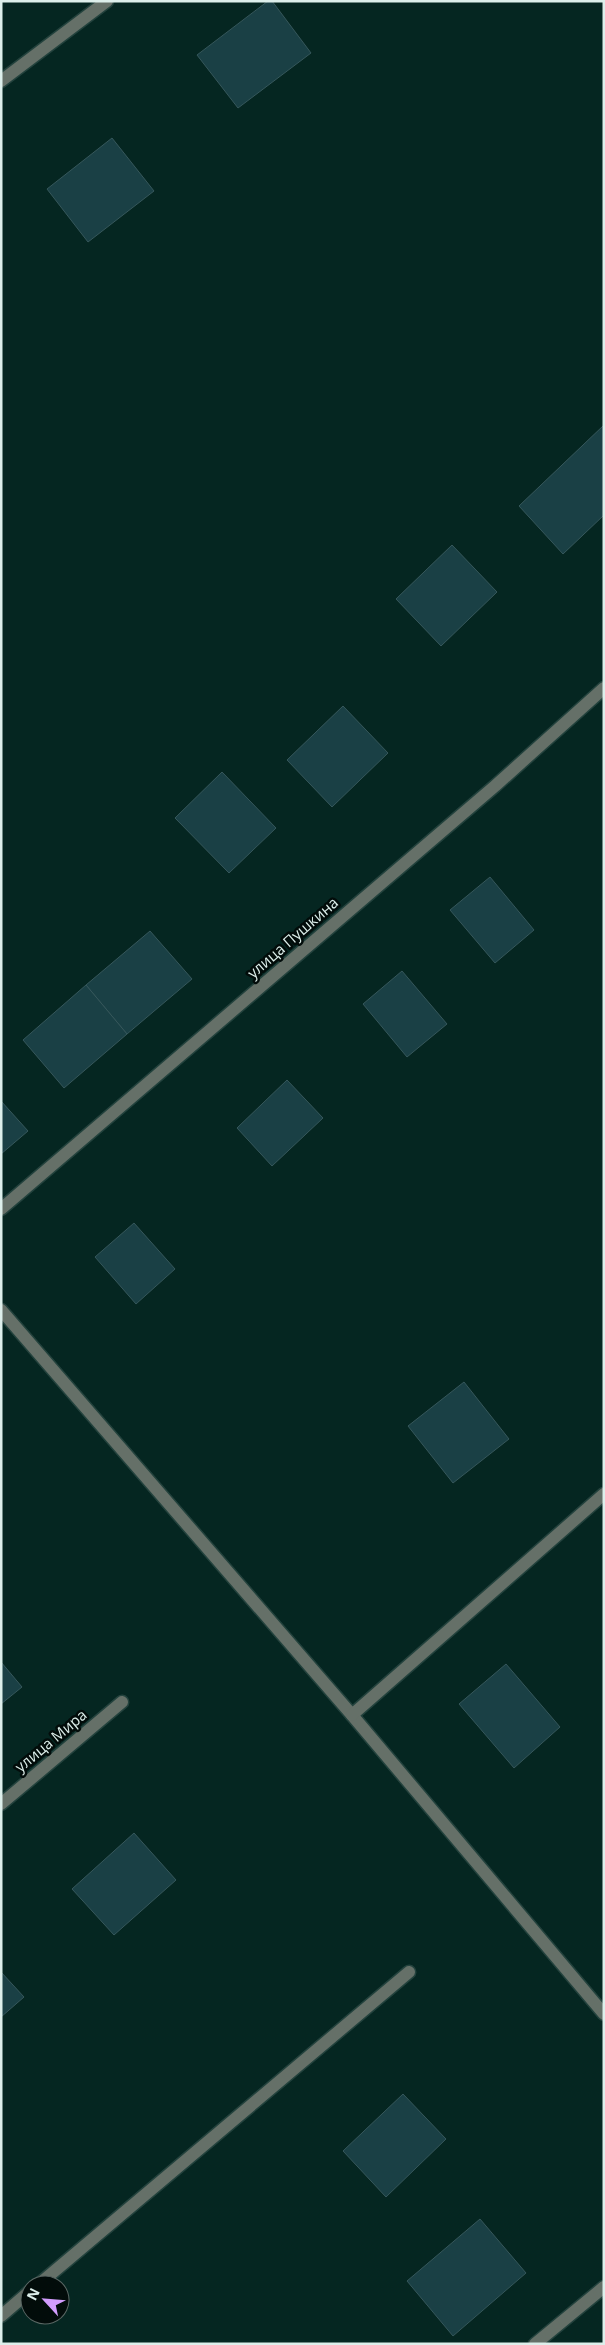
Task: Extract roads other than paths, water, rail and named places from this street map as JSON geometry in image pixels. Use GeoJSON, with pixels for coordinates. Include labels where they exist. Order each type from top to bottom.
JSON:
{"type":"FeatureCollection","features":[{"type":"Feature","properties":{"kind":"street"},"geometry":{"type":"LineString","coordinates":[[1,81],[107,1]]}},
{"type":"Feature","properties":{"kind":"street","name":"улица Пушкина"},"geometry":{"type":"LineString","coordinates":[[1,1209],[496,786],[604,688]]}},
{"type":"Feature","properties":{"kind":"street"},"geometry":{"type":"LineString","coordinates":[[1,1310],[352,1715],[604,2014]]}},
{"type":"Feature","properties":{"kind":"street"},"geometry":{"type":"LineString","coordinates":[[352,1715],[604,1494]]}},
{"type":"Feature","properties":{"kind":"street","name":"улица Мира"},"geometry":{"type":"LineString","coordinates":[[1,1804],[122,1702]]}},
{"type":"Feature","properties":{"kind":"street"},"geometry":{"type":"LineString","coordinates":[[50,2275],[409,1972]]}},
{"type":"Feature","properties":{"kind":"street"},"geometry":{"type":"LineString","coordinates":[[534,2344],[604,2287]]}},
{"type":"Feature","properties":{"kind":"street"},"geometry":{"type":"LineString","coordinates":[[1,2316],[20,2300]]}}]}
